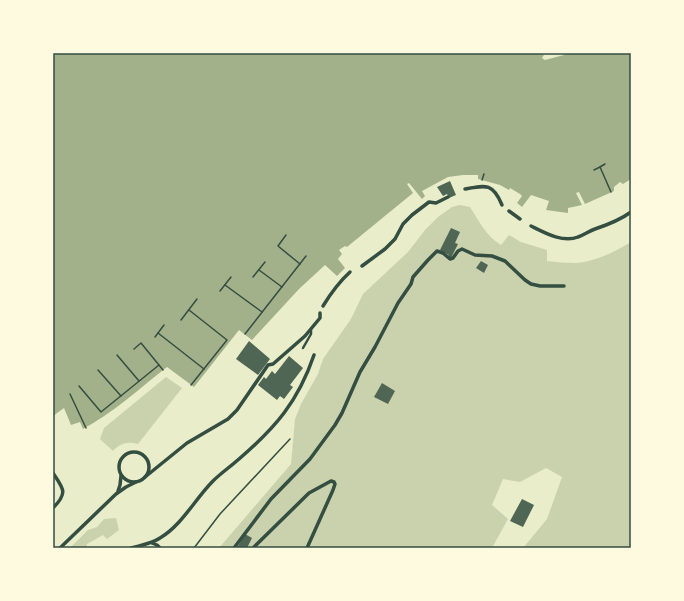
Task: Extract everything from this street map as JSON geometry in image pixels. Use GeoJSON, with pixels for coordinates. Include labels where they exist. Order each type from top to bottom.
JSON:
{"type":"FeatureCollection","features":[{"type":"Feature","properties":{"kind":"street"},"geometry":{"type":"LineString","coordinates":[[465,189],[482,185],[493,189],[498,195],[502,205]]}},
{"type":"Feature","properties":{"kind":"street"},"geometry":{"type":"LineString","coordinates":[[362,266],[385,249],[404,224],[429,202],[436,203],[448,197]]}},
{"type":"Feature","properties":{"kind":"street"},"geometry":{"type":"LineString","coordinates":[[509,211],[520,219]]}},
{"type":"Feature","properties":{"kind":"street"},"geometry":{"type":"LineString","coordinates":[[531,226],[542,232],[559,237],[577,238],[609,224],[631,212]]}},
{"type":"Feature","properties":{"kind":"street"},"geometry":{"type":"LineString","coordinates":[[234,548],[271,499],[310,458],[335,425],[342,413],[360,372],[398,303],[411,284],[413,277],[437,252],[443,253],[450,259],[462,249],[475,255],[492,256],[505,261],[525,280],[532,284],[540,286],[564,286]]}},
{"type":"Feature","properties":{"kind":"street"},"geometry":{"type":"LineString","coordinates":[[323,306],[334,288],[350,272]]}},
{"type":"Feature","properties":{"kind":"street"},"geometry":{"type":"LineString","coordinates":[[60,548],[116,494],[145,477],[187,443],[228,419],[237,410],[268,364],[273,364],[311,329],[320,318],[320,313]]}},
{"type":"Feature","properties":{"kind":"street"},"geometry":{"type":"LineString","coordinates":[[303,348],[311,334],[311,329]]}},
{"type":"Feature","properties":{"kind":"street"},"geometry":{"type":"LineString","coordinates":[[131,548],[159,539],[174,527],[215,479],[239,459],[281,418],[292,404],[307,377],[314,355]]}},
{"type":"Feature","properties":{"kind":"street"},"geometry":{"type":"LineString","coordinates":[[116,494],[120,485],[121,475],[119,466],[122,459],[127,454],[134,452],[141,455],[147,461],[148,470],[145,477]]}},
{"type":"Feature","properties":{"kind":"street"},"geometry":{"type":"LineString","coordinates":[[53,473],[64,491],[62,498],[53,508]]}},
{"type":"Feature","properties":{"kind":"street"},"geometry":{"type":"LineString","coordinates":[[121,475],[127,481],[136,482]]}},
{"type":"Feature","properties":{"kind":"street"},"geometry":{"type":"LineString","coordinates":[[253,548],[309,493],[331,481],[334,482],[333,490],[307,548]]}},
{"type":"Feature","properties":{"kind":"street"},"geometry":{"type":"LineString","coordinates":[[151,542],[160,548]]}},
{"type":"Feature","properties":{"kind":"lane"},"geometry":{"type":"LineString","coordinates":[[194,548],[220,514],[290,439]]}},
{"type":"Feature","properties":{"kind":"path"},"geometry":{"type":"LineString","coordinates":[[594,170],[605,164]]}},
{"type":"Feature","properties":{"kind":"path"},"geometry":{"type":"LineString","coordinates":[[600,167],[611,192]]}},
{"type":"Feature","properties":{"kind":"path"},"geometry":{"type":"LineString","coordinates":[[482,180],[484,174]]}},
{"type":"Feature","properties":{"kind":"path"},"geometry":{"type":"LineString","coordinates":[[286,236],[278,246],[300,264]]}},
{"type":"Feature","properties":{"kind":"path"},"geometry":{"type":"LineString","coordinates":[[245,334],[306,256]]}},
{"type":"Feature","properties":{"kind":"path"},"geometry":{"type":"LineString","coordinates":[[253,277],[265,262]]}},
{"type":"Feature","properties":{"kind":"path"},"geometry":{"type":"LineString","coordinates":[[259,270],[282,287]]}},
{"type":"Feature","properties":{"kind":"path"},"geometry":{"type":"LineString","coordinates":[[220,291],[231,277]]}},
{"type":"Feature","properties":{"kind":"path"},"geometry":{"type":"LineString","coordinates":[[225,284],[262,312]]}},
{"type":"Feature","properties":{"kind":"path"},"geometry":{"type":"LineString","coordinates":[[180,320],[197,299]]}},
{"type":"Feature","properties":{"kind":"path"},"geometry":{"type":"LineString","coordinates":[[189,310],[227,340],[191,385]]}},
{"type":"Feature","properties":{"kind":"path"},"geometry":{"type":"LineString","coordinates":[[155,337],[164,325]]}},
{"type":"Feature","properties":{"kind":"path"},"geometry":{"type":"LineString","coordinates":[[158,333],[204,369]]}},
{"type":"Feature","properties":{"kind":"path"},"geometry":{"type":"LineString","coordinates":[[134,349],[141,343],[163,370]]}},
{"type":"Feature","properties":{"kind":"path"},"geometry":{"type":"LineString","coordinates":[[117,355],[139,382]]}},
{"type":"Feature","properties":{"kind":"path"},"geometry":{"type":"LineString","coordinates":[[79,386],[101,412],[159,365]]}},
{"type":"Feature","properties":{"kind":"path"},"geometry":{"type":"LineString","coordinates":[[98,370],[121,396]]}},
{"type":"Feature","properties":{"kind":"path"},"geometry":{"type":"LineString","coordinates":[[70,394],[86,428]]}},
{"type":"Feature","properties":{"kind":"shaded area"},"geometry":{"type":"Polygon","coordinates":[[[53,53],[540,53],[544,55],[542,58],[545,60],[564,55],[566,53],[631,53],[631,179],[623,184],[620,182],[614,187],[614,191],[585,204],[579,192],[576,193],[582,205],[568,208],[568,213],[546,210],[549,201],[531,195],[522,207],[517,203],[522,196],[520,194],[510,188],[509,190],[500,185],[478,179],[478,175],[448,177],[422,191],[425,196],[422,199],[409,183],[407,184],[413,193],[347,247],[345,246],[339,250],[342,254],[338,259],[345,268],[337,276],[325,265],[299,289],[252,340],[239,330],[194,387],[167,367],[116,408],[83,429],[80,422],[71,425],[64,408],[53,416],[53,53]]]}},
{"type":"Feature","properties":{"kind":"shaded area"},"geometry":{"type":"Polygon","coordinates":[[[460,205],[470,207],[487,233],[501,245],[509,235],[521,242],[547,250],[547,261],[575,263],[590,261],[611,253],[631,242],[631,548],[523,548],[547,519],[562,477],[546,468],[520,482],[503,479],[492,505],[508,519],[492,548],[219,548],[291,464],[295,419],[301,404],[318,374],[323,359],[351,319],[363,294],[408,252],[425,230],[438,217],[452,207],[460,205]]]}},
{"type":"Feature","properties":{"kind":"shaded area"},"geometry":{"type":"Polygon","coordinates":[[[166,377],[182,388],[138,444],[124,443],[113,451],[100,439],[104,428],[166,377]]]}},
{"type":"Feature","properties":{"kind":"shaded area"},"geometry":{"type":"Polygon","coordinates":[[[116,518],[119,530],[107,539],[103,535],[87,544],[87,548],[70,548],[88,530],[97,527],[104,519],[116,518]]]}},
{"type":"Feature","properties":{"kind":"building"},"geometry":{"type":"Polygon","coordinates":[[[450,181],[456,195],[449,198],[447,194],[443,196],[437,187],[450,181]]]}},
{"type":"Feature","properties":{"kind":"building"},"geometry":{"type":"Polygon","coordinates":[[[451,228],[460,232],[455,243],[458,244],[451,258],[448,256],[449,255],[440,250],[451,228]]]}},
{"type":"Feature","properties":{"kind":"building"},"geometry":{"type":"Polygon","coordinates":[[[481,261],[488,265],[484,273],[476,268],[481,261]]]}},
{"type":"Feature","properties":{"kind":"building"},"geometry":{"type":"Polygon","coordinates":[[[249,341],[270,359],[258,375],[236,359],[249,341]]]}},
{"type":"Feature","properties":{"kind":"building"},"geometry":{"type":"Polygon","coordinates":[[[289,356],[303,368],[290,385],[293,387],[284,399],[280,396],[277,400],[258,385],[264,377],[266,379],[272,371],[275,374],[289,356]]]}},
{"type":"Feature","properties":{"kind":"building"},"geometry":{"type":"Polygon","coordinates":[[[382,383],[395,391],[388,404],[374,397],[382,383]]]}},
{"type":"Feature","properties":{"kind":"building"},"geometry":{"type":"Polygon","coordinates":[[[522,499],[534,505],[523,527],[510,521],[522,499]]]}},
{"type":"Feature","properties":{"kind":"building"},"geometry":{"type":"Polygon","coordinates":[[[245,534],[252,538],[247,548],[237,548],[245,534]]]}}]}
